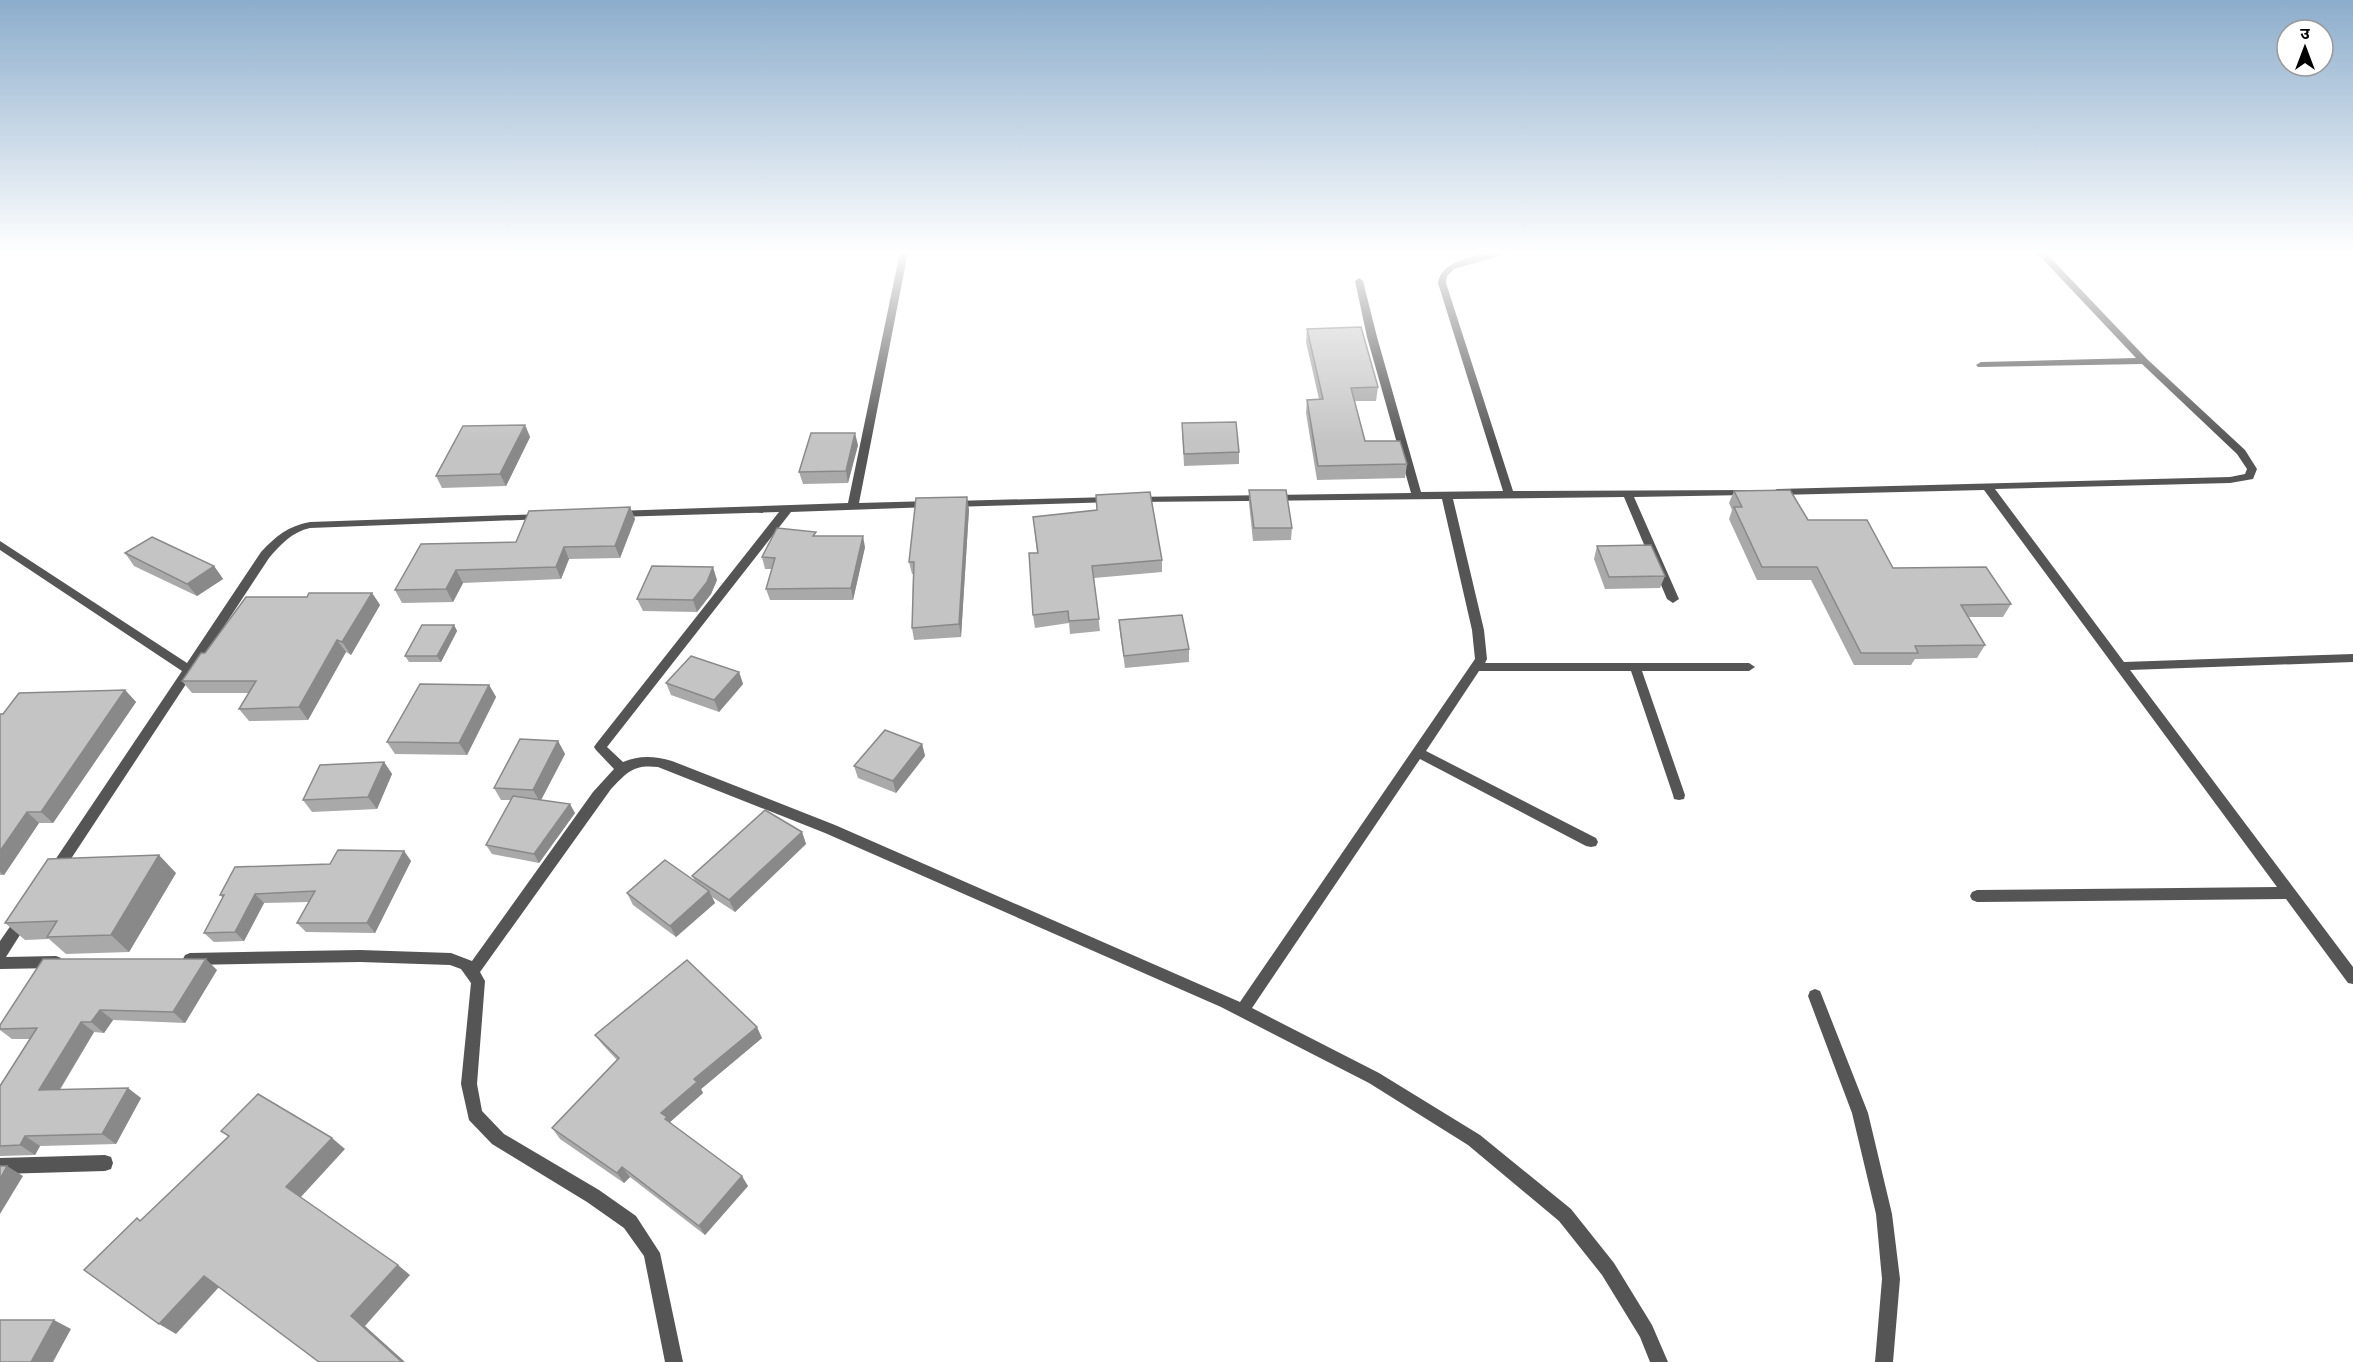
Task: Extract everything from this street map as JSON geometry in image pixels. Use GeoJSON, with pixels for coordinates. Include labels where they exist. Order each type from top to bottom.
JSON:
{"type":"FeatureCollection","features":[{"type":"Feature","properties":{"kind":"street"},"geometry":{"type":"LineString","coordinates":[[853,506],[891,316]]}},
{"type":"Feature","properties":{"kind":"street"},"geometry":{"type":"LineString","coordinates":[[1367,316],[1418,496]]}},
{"type":"Feature","properties":{"kind":"street"},"geometry":{"type":"LineString","coordinates":[[1452,316],[1509,495]]}},
{"type":"Feature","properties":{"kind":"street"},"geometry":{"type":"LineString","coordinates":[[1769,492],[1988,488],[2230,480],[2249,477],[2253,469],[2241,452],[2144,361],[2101,316]]}},
{"type":"Feature","properties":{"kind":"street"},"geometry":{"type":"LineString","coordinates":[[1981,365],[2144,361]]}},
{"type":"Feature","properties":{"kind":"street"},"geometry":{"type":"LineString","coordinates":[[1988,488],[2353,978]]}},
{"type":"Feature","properties":{"kind":"street"},"geometry":{"type":"LineString","coordinates":[[599,514],[1168,498],[1758,492]]}},
{"type":"Feature","properties":{"kind":"street"},"geometry":{"type":"LineString","coordinates":[[1628,494],[1673,599]]}},
{"type":"Feature","properties":{"kind":"street"},"geometry":{"type":"LineString","coordinates":[[1242,1011],[1481,658],[1478,630],[1447,496]]}},
{"type":"Feature","properties":{"kind":"street"},"geometry":{"type":"LineString","coordinates":[[621,768],[600,747],[788,508]]}},
{"type":"Feature","properties":{"kind":"street"},"geometry":{"type":"LineString","coordinates":[[47,884],[188,669],[265,555],[282,535],[293,528],[310,525],[551,516]]}},
{"type":"Feature","properties":{"kind":"street"},"geometry":{"type":"LineString","coordinates":[[0,545],[188,669]]}},
{"type":"Feature","properties":{"kind":"street"},"geometry":{"type":"LineString","coordinates":[[2121,666],[2353,658]]}},
{"type":"Feature","properties":{"kind":"street"},"geometry":{"type":"LineString","coordinates":[[1477,667],[1749,667]]}},
{"type":"Feature","properties":{"kind":"street"},"geometry":{"type":"LineString","coordinates":[[1635,667],[1679,795]]}},
{"type":"Feature","properties":{"kind":"street"},"geometry":{"type":"LineString","coordinates":[[1417,752],[1591,842]]}},
{"type":"Feature","properties":{"kind":"street"},"geometry":{"type":"LineString","coordinates":[[472,972],[598,796],[621,768],[638,760],[654,760],[830,829],[1242,1011],[1374,1078],[1474,1140],[1522,1177],[1565,1215],[1608,1269],[1646,1330],[1659,1362]]}},
{"type":"Feature","properties":{"kind":"street"},"geometry":{"type":"LineString","coordinates":[[1977,896],[2288,893]]}},
{"type":"Feature","properties":{"kind":"street"},"geometry":{"type":"LineString","coordinates":[[0,953],[33,904]]}},
{"type":"Feature","properties":{"kind":"street"},"geometry":{"type":"LineString","coordinates":[[176,960],[360,956],[451,959],[466,964],[478,981],[469,1084],[474,1115],[498,1139],[630,1222],[652,1252],[674,1362]]}},
{"type":"Feature","properties":{"kind":"street"},"geometry":{"type":"LineString","coordinates":[[0,963],[71,962]]}},
{"type":"Feature","properties":{"kind":"street"},"geometry":{"type":"LineString","coordinates":[[1815,996],[1860,1113],[1884,1214],[1891,1279],[1884,1362]]}},
{"type":"Feature","properties":{"kind":"street"},"geometry":{"type":"LineString","coordinates":[[0,1166],[105,1164]]}},
{"type":"Feature","properties":{"kind":"building"},"geometry":{"type":"Polygon","coordinates":[[[1361,327],[1378,387],[1351,388],[1365,441],[1400,441],[1407,464],[1318,466],[1307,400],[1323,399],[1307,329],[1361,327]]]}},
{"type":"Feature","properties":{"kind":"building"},"geometry":{"type":"Polygon","coordinates":[[[1236,422],[1239,452],[1184,454],[1182,423],[1236,422]]]}},
{"type":"Feature","properties":{"kind":"building"},"geometry":{"type":"Polygon","coordinates":[[[525,425],[500,474],[436,476],[463,426],[525,425]]]}},
{"type":"Feature","properties":{"kind":"building"},"geometry":{"type":"Polygon","coordinates":[[[811,433],[855,433],[846,471],[799,472],[811,433]]]}},
{"type":"Feature","properties":{"kind":"building"},"geometry":{"type":"Polygon","coordinates":[[[1249,490],[1286,490],[1292,528],[1254,528],[1249,490]]]}},
{"type":"Feature","properties":{"kind":"building"},"geometry":{"type":"Polygon","coordinates":[[[1790,490],[1808,520],[1867,520],[1893,568],[1986,567],[2011,604],[1961,605],[1985,645],[1915,646],[1918,653],[1861,653],[1817,567],[1762,567],[1734,507],[1742,507],[1734,491],[1790,490]]]}},
{"type":"Feature","properties":{"kind":"building"},"geometry":{"type":"Polygon","coordinates":[[[1150,492],[1162,560],[1092,566],[1099,619],[1069,621],[1068,611],[1033,615],[1029,553],[1038,553],[1033,517],[1097,510],[1096,495],[1150,492]]]}},
{"type":"Feature","properties":{"kind":"building"},"geometry":{"type":"Polygon","coordinates":[[[967,497],[959,624],[912,628],[914,562],[909,562],[916,498],[967,497]]]}},
{"type":"Feature","properties":{"kind":"building"},"geometry":{"type":"Polygon","coordinates":[[[630,507],[615,546],[564,547],[556,567],[456,570],[446,589],[395,590],[421,544],[516,542],[529,511],[630,507]]]}},
{"type":"Feature","properties":{"kind":"building"},"geometry":{"type":"Polygon","coordinates":[[[777,528],[816,532],[813,536],[863,536],[851,588],[766,589],[775,558],[762,557],[777,528]]]}},
{"type":"Feature","properties":{"kind":"building"},"geometry":{"type":"Polygon","coordinates":[[[152,537],[214,566],[187,584],[125,553],[152,537]]]}},
{"type":"Feature","properties":{"kind":"building"},"geometry":{"type":"Polygon","coordinates":[[[1651,545],[1665,576],[1609,577],[1597,546],[1651,545]]]}},
{"type":"Feature","properties":{"kind":"building"},"geometry":{"type":"Polygon","coordinates":[[[652,566],[713,567],[707,582],[693,600],[637,599],[652,566]]]}},
{"type":"Feature","properties":{"kind":"building"},"geometry":{"type":"Polygon","coordinates":[[[309,593],[372,593],[342,642],[337,640],[299,707],[239,709],[256,681],[182,681],[201,653],[205,653],[246,597],[307,597],[309,593]]]}},
{"type":"Feature","properties":{"kind":"building"},"geometry":{"type":"Polygon","coordinates":[[[1182,615],[1189,649],[1124,656],[1119,620],[1182,615]]]}},
{"type":"Feature","properties":{"kind":"building"},"geometry":{"type":"Polygon","coordinates":[[[422,625],[454,625],[437,656],[405,656],[422,625]]]}},
{"type":"Feature","properties":{"kind":"building"},"geometry":{"type":"Polygon","coordinates":[[[691,656],[739,672],[714,700],[666,683],[691,656]]]}},
{"type":"Feature","properties":{"kind":"building"},"geometry":{"type":"Polygon","coordinates":[[[420,684],[489,685],[459,743],[387,742],[420,684]]]}},
{"type":"Feature","properties":{"kind":"building"},"geometry":{"type":"Polygon","coordinates":[[[125,690],[41,812],[27,812],[0,851],[0,714],[3,714],[19,693],[125,690]]]}},
{"type":"Feature","properties":{"kind":"building"},"geometry":{"type":"Polygon","coordinates":[[[885,730],[922,744],[893,781],[854,766],[885,730]]]}},
{"type":"Feature","properties":{"kind":"building"},"geometry":{"type":"Polygon","coordinates":[[[520,739],[558,741],[533,790],[494,788],[520,739]]]}},
{"type":"Feature","properties":{"kind":"building"},"geometry":{"type":"Polygon","coordinates":[[[384,762],[368,797],[303,800],[320,765],[384,762]]]}},
{"type":"Feature","properties":{"kind":"building"},"geometry":{"type":"Polygon","coordinates":[[[513,796],[570,804],[534,854],[486,845],[513,796]]]}},
{"type":"Feature","properties":{"kind":"building"},"geometry":{"type":"Polygon","coordinates":[[[765,810],[802,832],[729,900],[692,876],[765,810]]]}},
{"type":"Feature","properties":{"kind":"building"},"geometry":{"type":"Polygon","coordinates":[[[338,850],[404,851],[367,923],[297,923],[315,891],[255,894],[235,932],[204,933],[224,895],[220,895],[235,867],[330,864],[338,850]]]}},
{"type":"Feature","properties":{"kind":"building"},"geometry":{"type":"Polygon","coordinates":[[[159,855],[111,935],[47,937],[57,921],[5,923],[48,859],[159,855]]]}},
{"type":"Feature","properties":{"kind":"building"},"geometry":{"type":"Polygon","coordinates":[[[665,860],[709,891],[670,926],[627,893],[665,860]]]}},
{"type":"Feature","properties":{"kind":"building"},"geometry":{"type":"Polygon","coordinates":[[[43,959],[206,959],[173,1012],[100,1010],[91,1022],[81,1022],[39,1090],[128,1088],[102,1134],[25,1136],[20,1145],[0,1146],[0,1086],[37,1028],[0,1029],[0,1025],[43,959]]]}},
{"type":"Feature","properties":{"kind":"building"},"geometry":{"type":"Polygon","coordinates":[[[687,960],[757,1027],[694,1079],[697,1082],[661,1113],[667,1117],[665,1119],[742,1176],[699,1226],[622,1167],[617,1173],[552,1128],[619,1058],[595,1035],[687,960]]]}},
{"type":"Feature","properties":{"kind":"building"},"geometry":{"type":"Polygon","coordinates":[[[258,1094],[332,1138],[286,1187],[398,1265],[351,1316],[402,1362],[319,1362],[204,1276],[159,1324],[84,1270],[137,1218],[140,1221],[229,1136],[221,1131],[258,1094]]]}},
{"type":"Feature","properties":{"kind":"building"},"geometry":{"type":"Polygon","coordinates":[[[0,1166],[7,1166],[0,1179],[0,1166]]]}},
{"type":"Feature","properties":{"kind":"building"},"geometry":{"type":"Polygon","coordinates":[[[0,1320],[54,1320],[31,1362],[0,1362],[0,1320]]]}}]}
